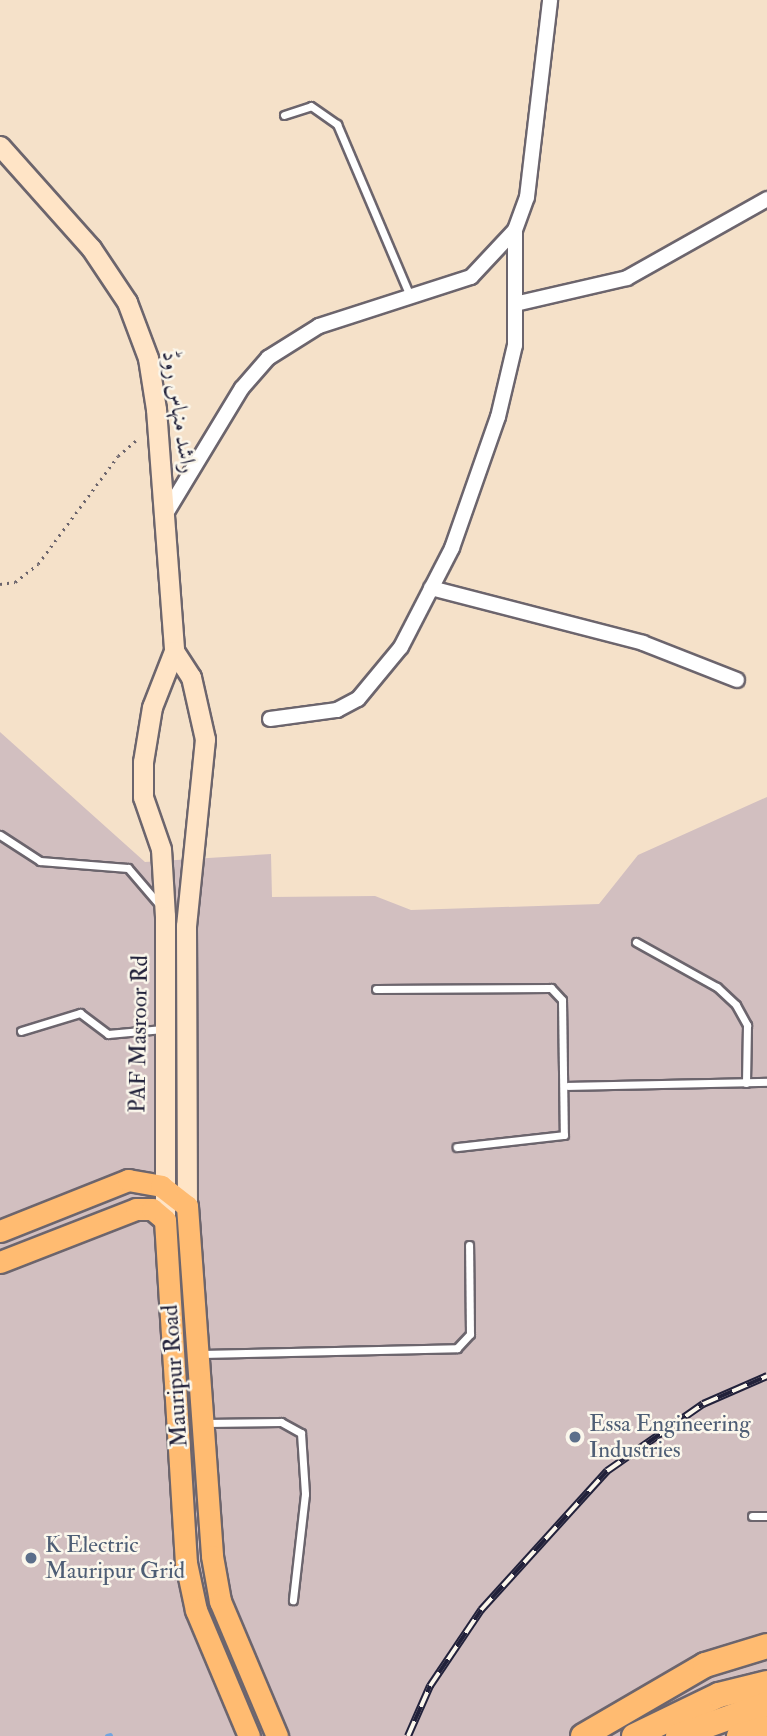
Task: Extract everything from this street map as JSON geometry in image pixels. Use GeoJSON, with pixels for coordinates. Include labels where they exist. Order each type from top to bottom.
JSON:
{"type":"FeatureCollection","features":[{"type":"Feature","properties":{"kind":"highway"},"geometry":{"type":"LineString","coordinates":[[583,1736],[705,1665],[767,1646]]}},
{"type":"Feature","properties":{"kind":"highway"},"geometry":{"type":"LineString","coordinates":[[634,1736],[719,1695],[767,1683]]}},
{"type":"Feature","properties":{"kind":"highway"},"geometry":{"type":"LineString","coordinates":[[678,1736],[767,1704]]}},
{"type":"Feature","properties":{"kind":"highway"},"geometry":{"type":"LineString","coordinates":[[738,1736],[767,1728]]}},
{"type":"Feature","properties":{"kind":"main road","name":"راشد منہاس روڈ"},"geometry":{"type":"LineString","coordinates":[[0,146],[91,248],[127,302],[148,358],[168,510],[174,651],[152,707],[143,762],[143,797],[161,849]]}},
{"type":"Feature","properties":{"kind":"main road","name":"راشد منہاس روڈ"},"geometry":{"type":"LineString","coordinates":[[174,651],[191,677],[205,739],[204,794],[190,850]]}},
{"type":"Feature","properties":{"kind":"main road","name":"PAF Masroor Rd"},"geometry":{"type":"LineString","coordinates":[[161,849],[165,916],[161,1185],[165,1220]]}},
{"type":"Feature","properties":{"kind":"main road","name":"PAF Masroor Rd"},"geometry":{"type":"LineString","coordinates":[[187,1206],[190,850]]}},
{"type":"Feature","properties":{"kind":"main road"},"geometry":{"type":"LineString","coordinates":[[0,1231],[107,1185],[128,1180],[161,1185],[187,1206]]}},
{"type":"Feature","properties":{"kind":"main road","name":"Mauripur Road"},"geometry":{"type":"LineString","coordinates":[[187,1206],[202,1354],[220,1601],[276,1736]]}},
{"type":"Feature","properties":{"kind":"main road"},"geometry":{"type":"LineString","coordinates":[[0,1262],[136,1209],[152,1209],[165,1220]]}},
{"type":"Feature","properties":{"kind":"main road","name":"Mauripur Road"},"geometry":{"type":"LineString","coordinates":[[165,1220],[186,1563],[196,1610],[249,1736]]}},
{"type":"Feature","properties":{"kind":"street"},"geometry":{"type":"LineString","coordinates":[[271,719],[337,710],[358,699],[401,647],[431,588],[498,417],[519,303],[515,230],[527,197],[550,0]]}},
{"type":"Feature","properties":{"kind":"street"},"geometry":{"type":"LineString","coordinates":[[519,303],[628,278],[767,199]]}},
{"type":"Feature","properties":{"kind":"street"},"geometry":{"type":"LineString","coordinates":[[168,510],[242,388],[268,358],[319,326],[471,277],[515,230]]}},
{"type":"Feature","properties":{"kind":"street"},"geometry":{"type":"LineString","coordinates":[[431,588],[643,643],[737,680]]}},
{"type":"Feature","properties":{"kind":"lane"},"geometry":{"type":"LineString","coordinates":[[284,115],[311,106],[337,124],[410,296]]}},
{"type":"Feature","properties":{"kind":"lane"},"geometry":{"type":"LineString","coordinates":[[0,835],[40,861],[128,868],[165,916]]}},
{"type":"Feature","properties":{"kind":"lane"},"geometry":{"type":"LineString","coordinates":[[636,942],[717,987],[736,1004],[747,1025],[746,1083]]}},
{"type":"Feature","properties":{"kind":"lane"},"geometry":{"type":"LineString","coordinates":[[376,989],[551,988],[565,1009],[567,1130],[558,1139],[457,1147]]}},
{"type":"Feature","properties":{"kind":"lane"},"geometry":{"type":"LineString","coordinates":[[21,1031],[80,1013],[108,1034],[187,1027]]}},
{"type":"Feature","properties":{"kind":"lane"},"geometry":{"type":"LineString","coordinates":[[568,1086],[767,1082]]}},
{"type":"Feature","properties":{"kind":"lane"},"geometry":{"type":"LineString","coordinates":[[202,1354],[457,1348],[470,1334],[469,1245]]}},
{"type":"Feature","properties":{"kind":"lane"},"geometry":{"type":"LineString","coordinates":[[205,1423],[281,1422],[301,1433],[305,1494],[293,1600]]}},
{"type":"Feature","properties":{"kind":"lane"},"geometry":{"type":"LineString","coordinates":[[751,1516],[767,1516]]}},
{"type":"Feature","properties":{"kind":"path"},"geometry":{"type":"LineString","coordinates":[[0,584],[15,582],[38,564],[118,456],[159,431]]}},
{"type":"Feature","properties":{"kind":"shaded area"},"geometry":{"type":"Polygon","coordinates":[[[0,732],[145,862],[271,854],[272,897],[375,896],[411,910],[599,904],[638,855],[767,797],[767,1727],[737,1736],[0,1736],[0,732]]]}},
{"type":"Feature","properties":{"kind":"railway"},"geometry":{"type":"LineString","coordinates":[[408,1736],[430,1686],[481,1610],[607,1471],[703,1404],[767,1376]]}},
{"type":"Feature","properties":{"kind":"place","name":"Essa Engineering Industries"},"geometry":{"type":"Point","coordinates":[575,1437]}},
{"type":"Feature","properties":{"kind":"place","name":"K Electric Mauripur Grid"},"geometry":{"type":"Point","coordinates":[31,1558]}}]}
